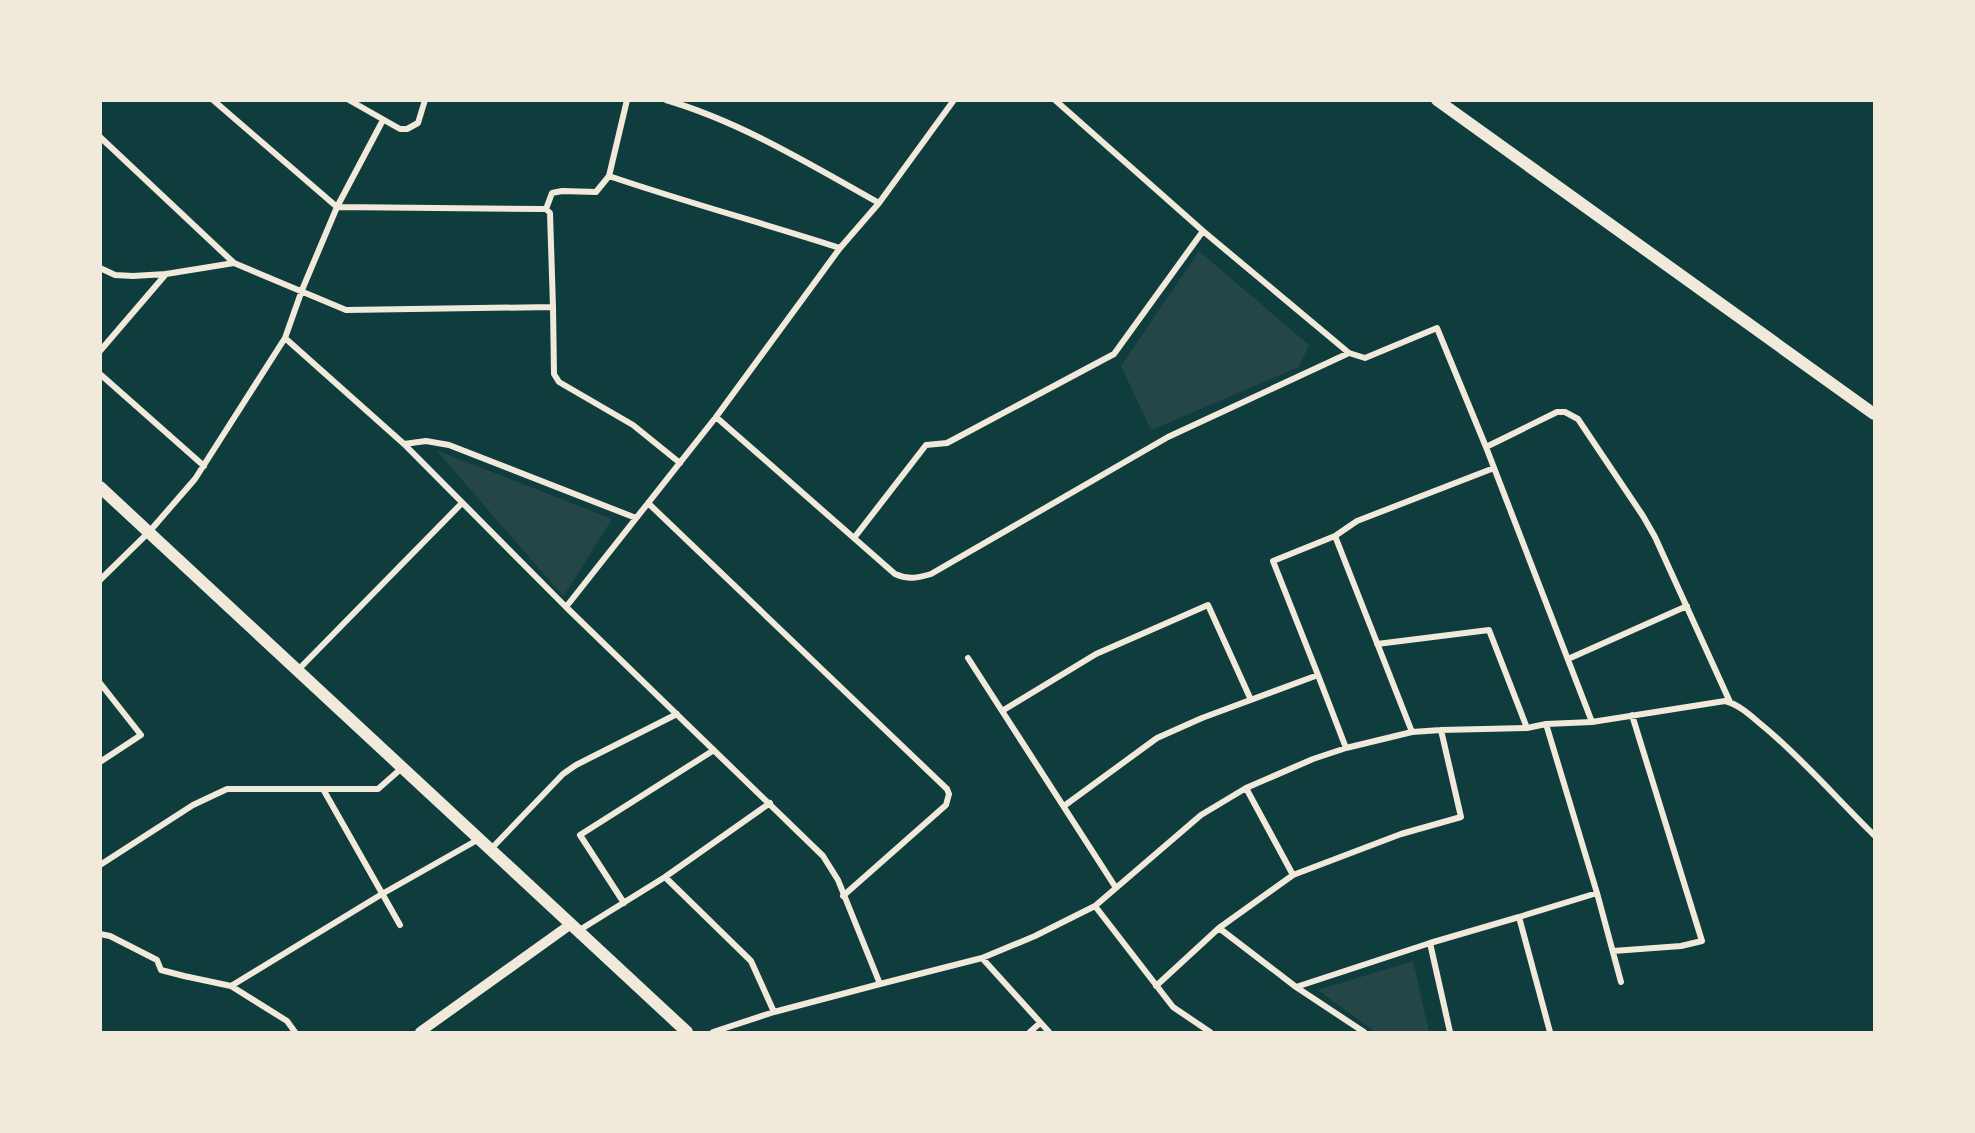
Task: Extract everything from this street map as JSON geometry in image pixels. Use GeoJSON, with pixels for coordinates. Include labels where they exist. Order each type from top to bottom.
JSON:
{"type":"FeatureCollection","features":[{"type":"Feature","properties":{"kind":"main road"},"geometry":{"type":"LineString","coordinates":[[1437,100],[1875,414]]}},
{"type":"Feature","properties":{"kind":"main road"},"geometry":{"type":"LineString","coordinates":[[100,487],[687,1032]]}},
{"type":"Feature","properties":{"kind":"street"},"geometry":{"type":"LineString","coordinates":[[213,100],[337,207],[546,210],[550,213],[555,378],[633,425],[680,463]]}},
{"type":"Feature","properties":{"kind":"street"},"geometry":{"type":"LineString","coordinates":[[349,100],[400,129],[407,129],[418,123],[425,100]]}},
{"type":"Feature","properties":{"kind":"street"},"geometry":{"type":"LineString","coordinates":[[546,210],[552,193],[596,192],[609,176],[627,100]]}},
{"type":"Feature","properties":{"kind":"street"},"geometry":{"type":"LineString","coordinates":[[666,100],[692,104],[777,146],[879,202]]}},
{"type":"Feature","properties":{"kind":"street"},"geometry":{"type":"LineString","coordinates":[[566,607],[716,417],[840,248],[879,202],[954,100]]}},
{"type":"Feature","properties":{"kind":"street"},"geometry":{"type":"LineString","coordinates":[[1054,100],[1203,231],[1349,353],[1365,358],[1437,328],[1486,447],[1592,722]]}},
{"type":"Feature","properties":{"kind":"street"},"geometry":{"type":"LineString","coordinates":[[100,580],[149,532],[195,479],[285,339],[302,290],[337,207],[383,120]]}},
{"type":"Feature","properties":{"kind":"street"},"geometry":{"type":"LineString","coordinates":[[100,137],[234,263],[346,310],[553,307]]}},
{"type":"Feature","properties":{"kind":"street"},"geometry":{"type":"LineString","coordinates":[[609,176],[840,248]]}},
{"type":"Feature","properties":{"kind":"street"},"geometry":{"type":"LineString","coordinates":[[854,538],[926,445],[947,443],[1114,354],[1203,231]]}},
{"type":"Feature","properties":{"kind":"street"},"geometry":{"type":"LineString","coordinates":[[100,268],[115,275],[133,276],[166,274],[234,263]]}},
{"type":"Feature","properties":{"kind":"street"},"geometry":{"type":"LineString","coordinates":[[100,351],[166,274]]}},
{"type":"Feature","properties":{"kind":"street"},"geometry":{"type":"LineString","coordinates":[[285,339],[404,444],[566,607],[823,856],[838,880],[880,984]]}},
{"type":"Feature","properties":{"kind":"street"},"geometry":{"type":"LineString","coordinates":[[716,417],[895,574],[908,579],[931,574],[1168,437],[1349,353]]}},
{"type":"Feature","properties":{"kind":"street"},"geometry":{"type":"LineString","coordinates":[[100,374],[204,466]]}},
{"type":"Feature","properties":{"kind":"street"},"geometry":{"type":"LineString","coordinates":[[1486,447],[1557,412],[1565,412],[1578,419],[1643,516],[1667,560],[1730,702]]}},
{"type":"Feature","properties":{"kind":"street"},"geometry":{"type":"LineString","coordinates":[[404,444],[426,441],[448,445],[636,518]]}},
{"type":"Feature","properties":{"kind":"street"},"geometry":{"type":"LineString","coordinates":[[1346,748],[1273,561],[1335,536],[1357,521],[1494,468]]}},
{"type":"Feature","properties":{"kind":"street"},"geometry":{"type":"LineString","coordinates":[[298,670],[462,503]]}},
{"type":"Feature","properties":{"kind":"street"},"geometry":{"type":"LineString","coordinates":[[648,503],[947,789],[949,794],[946,805],[843,896]]}},
{"type":"Feature","properties":{"kind":"street"},"geometry":{"type":"LineString","coordinates":[[1335,536],[1412,732]]}},
{"type":"Feature","properties":{"kind":"street"},"geometry":{"type":"LineString","coordinates":[[1002,711],[1096,654],[1208,605],[1251,700]]}},
{"type":"Feature","properties":{"kind":"street"},"geometry":{"type":"LineString","coordinates":[[1568,659],[1687,606]]}},
{"type":"Feature","properties":{"kind":"street"},"geometry":{"type":"LineString","coordinates":[[1377,644],[1489,630],[1527,728]]}},
{"type":"Feature","properties":{"kind":"street"},"geometry":{"type":"LineString","coordinates":[[968,658],[1116,888]]}},
{"type":"Feature","properties":{"kind":"street"},"geometry":{"type":"LineString","coordinates":[[1064,806],[1157,738],[1202,718],[1318,675]]}},
{"type":"Feature","properties":{"kind":"street"},"geometry":{"type":"LineString","coordinates":[[100,683],[141,735],[100,762]]}},
{"type":"Feature","properties":{"kind":"street"},"geometry":{"type":"LineString","coordinates":[[713,1032],[774,1012],[982,958],[1035,936],[1095,906],[1201,815],[1246,788],[1313,759],[1346,748],[1412,732],[1527,728],[1546,724],[1592,722],[1720,701],[1730,702],[1746,711],[1790,748],[1874,835]]}},
{"type":"Feature","properties":{"kind":"street"},"geometry":{"type":"LineString","coordinates":[[491,849],[563,774],[576,765],[676,714]]}},
{"type":"Feature","properties":{"kind":"street"},"geometry":{"type":"LineString","coordinates":[[1613,951],[1681,946],[1702,941],[1632,715]]}},
{"type":"Feature","properties":{"kind":"street"},"geometry":{"type":"LineString","coordinates":[[1546,724],[1621,982]]}},
{"type":"Feature","properties":{"kind":"street"},"geometry":{"type":"LineString","coordinates":[[1156,986],[1220,928],[1293,875],[1401,834],[1461,817],[1441,730]]}},
{"type":"Feature","properties":{"kind":"street"},"geometry":{"type":"LineString","coordinates":[[624,903],[580,835],[714,750]]}},
{"type":"Feature","properties":{"kind":"street"},"geometry":{"type":"LineString","coordinates":[[100,865],[193,805],[227,789],[378,789],[403,767]]}},
{"type":"Feature","properties":{"kind":"street"},"geometry":{"type":"LineString","coordinates":[[1246,788],[1293,875]]}},
{"type":"Feature","properties":{"kind":"street"},"geometry":{"type":"LineString","coordinates":[[323,789],[400,925]]}},
{"type":"Feature","properties":{"kind":"street"},"geometry":{"type":"LineString","coordinates":[[420,1032],[574,927],[624,903],[665,877],[770,803]]}},
{"type":"Feature","properties":{"kind":"street"},"geometry":{"type":"LineString","coordinates":[[231,986],[382,894],[479,839]]}},
{"type":"Feature","properties":{"kind":"street"},"geometry":{"type":"LineString","coordinates":[[665,877],[751,961],[774,1012]]}},
{"type":"Feature","properties":{"kind":"street"},"geometry":{"type":"LineString","coordinates":[[1296,987],[1430,943],[1597,893]]}},
{"type":"Feature","properties":{"kind":"street"},"geometry":{"type":"LineString","coordinates":[[1095,906],[1173,1007],[1210,1032]]}},
{"type":"Feature","properties":{"kind":"street"},"geometry":{"type":"LineString","coordinates":[[1519,917],[1550,1032]]}},
{"type":"Feature","properties":{"kind":"street"},"geometry":{"type":"LineString","coordinates":[[1220,928],[1296,987],[1364,1032]]}},
{"type":"Feature","properties":{"kind":"street"},"geometry":{"type":"LineString","coordinates":[[100,934],[110,936],[157,960],[161,970],[231,986],[287,1021],[295,1032]]}},
{"type":"Feature","properties":{"kind":"street"},"geometry":{"type":"LineString","coordinates":[[1430,943],[1450,1032]]}},
{"type":"Feature","properties":{"kind":"street"},"geometry":{"type":"LineString","coordinates":[[982,958],[1049,1032]]}},
{"type":"Feature","properties":{"kind":"street"},"geometry":{"type":"LineString","coordinates":[[1030,1032],[1040,1023]]}},
{"type":"Feature","properties":{"kind":"shaded area"},"geometry":{"type":"Polygon","coordinates":[[[1199,251],[1309,345],[1299,367],[1151,430],[1121,366],[1199,251]]]}},
{"type":"Feature","properties":{"kind":"shaded area"},"geometry":{"type":"Polygon","coordinates":[[[436,450],[612,519],[563,597],[563,596],[436,450]]]}},
{"type":"Feature","properties":{"kind":"shaded area"},"geometry":{"type":"Polygon","coordinates":[[[1413,961],[1429,1032],[1375,1032],[1318,990],[1413,961]]]}}]}
